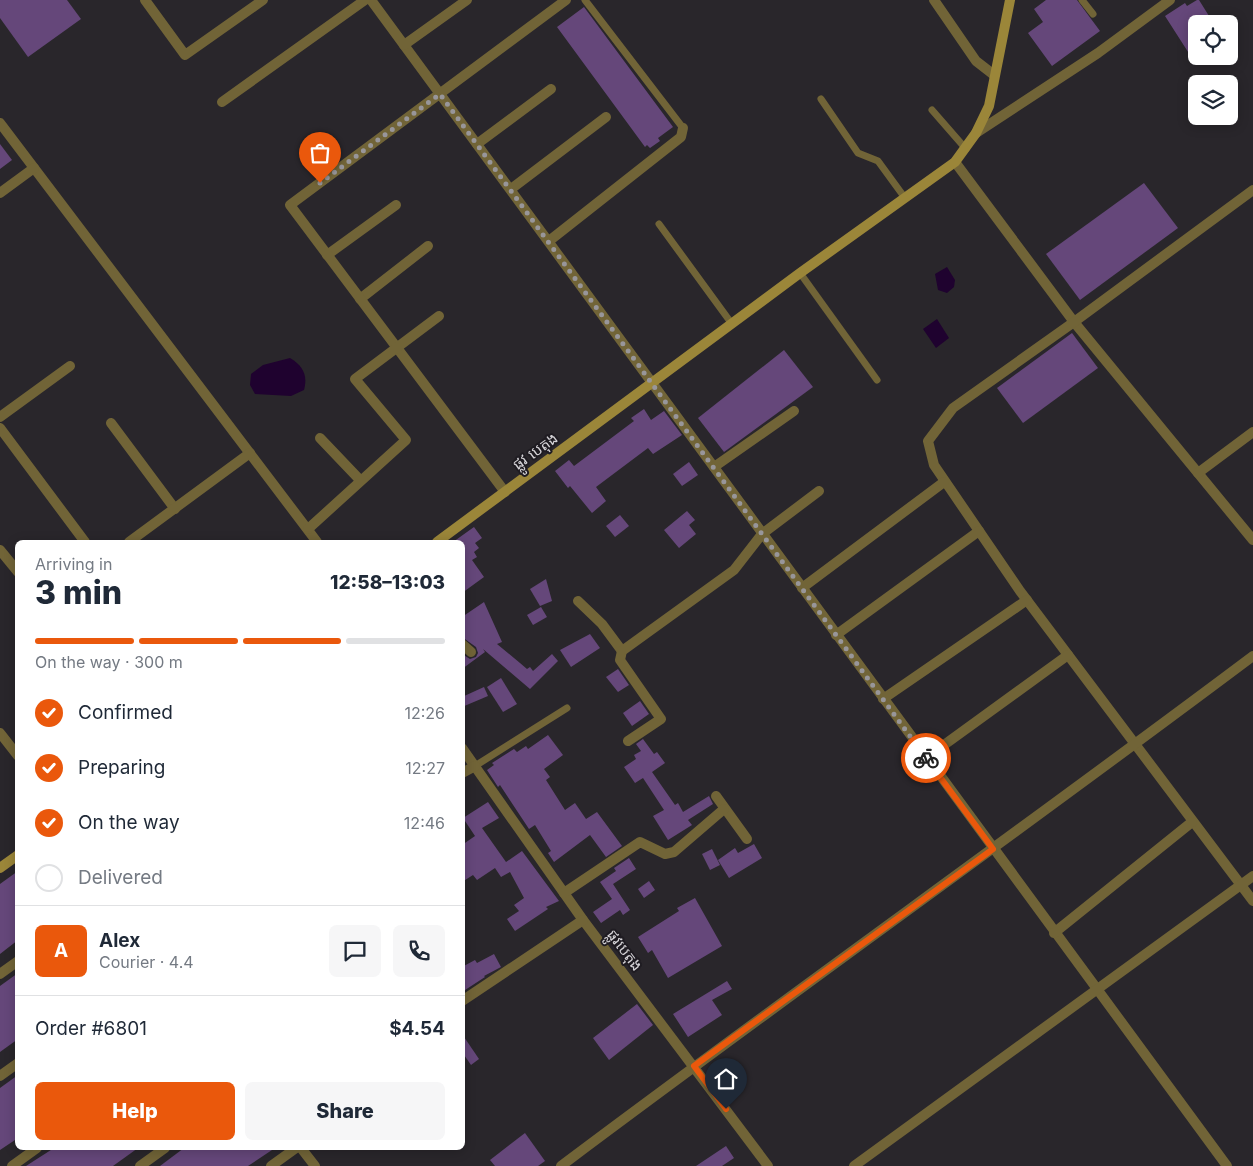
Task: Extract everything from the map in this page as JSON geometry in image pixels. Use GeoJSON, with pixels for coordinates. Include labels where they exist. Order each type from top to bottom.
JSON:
{"type":"FeatureCollection","features":[{"type":"Feature","properties":{"kind":"street"},"geometry":{"type":"LineString","coordinates":[[149,2],[185,54],[263,0]]}},
{"type":"Feature","properties":{"kind":"street"},"geometry":{"type":"LineString","coordinates":[[222,102],[366,0]]}},
{"type":"Feature","properties":{"kind":"street"},"geometry":{"type":"LineString","coordinates":[[371,0],[1054,933],[1227,1166]]}},
{"type":"Feature","properties":{"kind":"street"},"geometry":{"type":"LineString","coordinates":[[404,45],[467,0]]}},
{"type":"Feature","properties":{"kind":"street"},"geometry":{"type":"LineString","coordinates":[[505,492],[290,206],[566,0]]}},
{"type":"Feature","properties":{"kind":"street"},"geometry":{"type":"LineString","coordinates":[[934,0],[976,61],[994,75]]}},
{"type":"Feature","properties":{"kind":"street","name":"ផ្លូវ បេតុង"},"geometry":{"type":"LineString","coordinates":[[440,540],[800,273],[955,162],[976,133],[989,106],[1010,0]]}},
{"type":"Feature","properties":{"kind":"street"},"geometry":{"type":"LineString","coordinates":[[976,133],[1098,53],[1170,0]]}},
{"type":"Feature","properties":{"kind":"street"},"geometry":{"type":"LineString","coordinates":[[477,144],[552,88]]}},
{"type":"Feature","properties":{"kind":"street"},"geometry":{"type":"LineString","coordinates":[[511,189],[606,117]]}},
{"type":"Feature","properties":{"kind":"street"},"geometry":{"type":"LineString","coordinates":[[0,123],[316,540]]}},
{"type":"Feature","properties":{"kind":"street"},"geometry":{"type":"LineString","coordinates":[[549,241],[681,137],[683,128]]}},
{"type":"Feature","properties":{"kind":"street"},"geometry":{"type":"LineString","coordinates":[[955,162],[1074,322],[1253,540]]}},
{"type":"Feature","properties":{"kind":"street"},"geometry":{"type":"LineString","coordinates":[[0,193],[34,168]]}},
{"type":"Feature","properties":{"kind":"street"},"geometry":{"type":"LineString","coordinates":[[1253,190],[947,413],[928,441],[934,465],[944,482],[1027,600],[1253,901]]}},
{"type":"Feature","properties":{"kind":"street"},"geometry":{"type":"LineString","coordinates":[[327,255],[396,205]]}},
{"type":"Feature","properties":{"kind":"street"},"geometry":{"type":"LineString","coordinates":[[360,299],[428,246]]}},
{"type":"Feature","properties":{"kind":"street"},"geometry":{"type":"LineString","coordinates":[[308,529],[406,440],[355,379],[439,316]]}},
{"type":"Feature","properties":{"kind":"street"},"geometry":{"type":"LineString","coordinates":[[0,417],[70,366]]}},
{"type":"Feature","properties":{"kind":"street"},"geometry":{"type":"LineString","coordinates":[[714,467],[794,411]]}},
{"type":"Feature","properties":{"kind":"street"},"geometry":{"type":"LineString","coordinates":[[112,423],[175,509]]}},
{"type":"Feature","properties":{"kind":"street"},"geometry":{"type":"LineString","coordinates":[[0,428],[84,540]]}},
{"type":"Feature","properties":{"kind":"street"},"geometry":{"type":"LineString","coordinates":[[1198,473],[1253,432]]}},
{"type":"Feature","properties":{"kind":"street"},"geometry":{"type":"LineString","coordinates":[[320,438],[360,480]]}},
{"type":"Feature","properties":{"kind":"street"},"geometry":{"type":"LineString","coordinates":[[132,540],[250,453]]}},
{"type":"Feature","properties":{"kind":"street"},"geometry":{"type":"LineString","coordinates":[[802,588],[944,482]]}},
{"type":"Feature","properties":{"kind":"street"},"geometry":{"type":"LineString","coordinates":[[628,741],[661,719],[620,660],[622,651],[734,570],[762,534],[819,491]]}},
{"type":"Feature","properties":{"kind":"street"},"geometry":{"type":"LineString","coordinates":[[836,635],[979,531]]}},
{"type":"Feature","properties":{"kind":"street"},"geometry":{"type":"LineString","coordinates":[[0,550],[15,568]]}},
{"type":"Feature","properties":{"kind":"street"},"geometry":{"type":"LineString","coordinates":[[883,699],[1027,600]]}},
{"type":"Feature","properties":{"kind":"street"},"geometry":{"type":"LineString","coordinates":[[578,601],[602,624],[622,651]]}},
{"type":"Feature","properties":{"kind":"street"},"geometry":{"type":"LineString","coordinates":[[465,647],[471,652]]}},
{"type":"Feature","properties":{"kind":"street"},"geometry":{"type":"LineString","coordinates":[[926,758],[1068,655]]}},
{"type":"Feature","properties":{"kind":"street"},"geometry":{"type":"LineString","coordinates":[[561,1166],[694,1066],[1135,745],[1253,656]]}},
{"type":"Feature","properties":{"kind":"street"},"geometry":{"type":"LineString","coordinates":[[0,733],[15,752]]}},
{"type":"Feature","properties":{"kind":"street","name":"ផ្លូវបេតុង"},"geometry":{"type":"LineString","coordinates":[[465,752],[583,920],[768,1166]]}},
{"type":"Feature","properties":{"kind":"street"},"geometry":{"type":"LineString","coordinates":[[465,771],[475,766]]}},
{"type":"Feature","properties":{"kind":"street"},"geometry":{"type":"LineString","coordinates":[[716,796],[747,839]]}},
{"type":"Feature","properties":{"kind":"street"},"geometry":{"type":"LineString","coordinates":[[564,893],[640,842],[665,854],[674,852],[724,809]]}},
{"type":"Feature","properties":{"kind":"street"},"geometry":{"type":"LineString","coordinates":[[1054,933],[1192,822]]}},
{"type":"Feature","properties":{"kind":"street"},"geometry":{"type":"LineString","coordinates":[[0,868],[15,857]]}},
{"type":"Feature","properties":{"kind":"street"},"geometry":{"type":"LineString","coordinates":[[854,1166],[1253,876]]}},
{"type":"Feature","properties":{"kind":"street"},"geometry":{"type":"LineString","coordinates":[[465,999],[583,920]]}},
{"type":"Feature","properties":{"kind":"street"},"geometry":{"type":"LineString","coordinates":[[0,974],[15,963]]}},
{"type":"Feature","properties":{"kind":"street"},"geometry":{"type":"LineString","coordinates":[[0,1076],[15,1064]]}},
{"type":"Feature","properties":{"kind":"street"},"geometry":{"type":"LineString","coordinates":[[12,1166],[34,1150]]}},
{"type":"Feature","properties":{"kind":"street"},"geometry":{"type":"LineString","coordinates":[[140,1166],[162,1150]]}},
{"type":"Feature","properties":{"kind":"street"},"geometry":{"type":"LineString","coordinates":[[271,1166],[293,1150]]}},
{"type":"Feature","properties":{"kind":"street"},"geometry":{"type":"LineString","coordinates":[[303,1150],[315,1166]]}},
{"type":"Feature","properties":{"kind":"lane"},"geometry":{"type":"LineString","coordinates":[[585,0],[683,128]]}},
{"type":"Feature","properties":{"kind":"lane"},"geometry":{"type":"LineString","coordinates":[[1082,0],[1093,14]]}},
{"type":"Feature","properties":{"kind":"lane"},"geometry":{"type":"LineString","coordinates":[[821,99],[858,153],[878,161],[905,198]]}},
{"type":"Feature","properties":{"kind":"lane"},"geometry":{"type":"LineString","coordinates":[[932,110],[966,149]]}},
{"type":"Feature","properties":{"kind":"lane"},"geometry":{"type":"LineString","coordinates":[[659,224],[732,324]]}},
{"type":"Feature","properties":{"kind":"lane"},"geometry":{"type":"LineString","coordinates":[[800,273],[877,380]]}},
{"type":"Feature","properties":{"kind":"lane"},"geometry":{"type":"LineString","coordinates":[[475,766],[567,708]]}},
{"type":"Feature","properties":{"kind":"shaded area"},"geometry":{"type":"Polygon","coordinates":[[[947,267],[955,280],[954,287],[947,293],[938,290],[935,274],[947,267]]]}},
{"type":"Feature","properties":{"kind":"shaded area"},"geometry":{"type":"Polygon","coordinates":[[[937,319],[949,338],[936,348],[923,329],[937,319]]]}},
{"type":"Feature","properties":{"kind":"shaded area"},"geometry":{"type":"Polygon","coordinates":[[[290,358],[298,364],[305,375],[304,390],[291,396],[255,394],[250,385],[251,374],[263,365],[290,358]]]}},
{"type":"Feature","properties":{"kind":"building"},"geometry":{"type":"Polygon","coordinates":[[[0,0],[67,0],[81,19],[28,57],[0,18],[0,0]]]}},
{"type":"Feature","properties":{"kind":"building"},"geometry":{"type":"Polygon","coordinates":[[[1046,0],[1077,0],[1100,31],[1052,66],[1028,33],[1043,22],[1034,9],[1046,0]]]}},
{"type":"Feature","properties":{"kind":"building"},"geometry":{"type":"Polygon","coordinates":[[[1199,0],[1208,15],[1188,15],[1188,52],[1165,16],[1185,3],[1187,6],[1199,0]]]}},
{"type":"Feature","properties":{"kind":"building"},"geometry":{"type":"Polygon","coordinates":[[[584,7],[673,127],[658,138],[660,141],[650,148],[647,145],[645,147],[557,27],[584,7]]]}},
{"type":"Feature","properties":{"kind":"building"},"geometry":{"type":"Polygon","coordinates":[[[0,144],[12,160],[0,169],[0,144]]]}},
{"type":"Feature","properties":{"kind":"building"},"geometry":{"type":"Polygon","coordinates":[[[1144,183],[1178,228],[1080,300],[1046,254],[1144,183]]]}},
{"type":"Feature","properties":{"kind":"building"},"geometry":{"type":"Polygon","coordinates":[[[1072,333],[1098,368],[1023,423],[997,388],[1072,333]]]}},
{"type":"Feature","properties":{"kind":"building"},"geometry":{"type":"Polygon","coordinates":[[[784,350],[813,387],[724,452],[698,418],[784,350]]]}},
{"type":"Feature","properties":{"kind":"building"},"geometry":{"type":"Polygon","coordinates":[[[644,409],[651,420],[664,411],[682,435],[653,454],[648,448],[596,487],[606,501],[592,513],[555,471],[569,460],[574,466],[634,421],[631,418],[644,409]]]}},
{"type":"Feature","properties":{"kind":"building"},"geometry":{"type":"Polygon","coordinates":[[[689,462],[698,475],[682,486],[673,474],[689,462]]]}},
{"type":"Feature","properties":{"kind":"building"},"geometry":{"type":"Polygon","coordinates":[[[687,511],[695,520],[689,525],[696,534],[679,548],[664,530],[687,511]]]}},
{"type":"Feature","properties":{"kind":"building"},"geometry":{"type":"Polygon","coordinates":[[[620,515],[629,526],[615,537],[606,526],[620,515]]]}},
{"type":"Feature","properties":{"kind":"building"},"geometry":{"type":"Polygon","coordinates":[[[474,527],[482,538],[475,543],[479,548],[474,552],[477,557],[472,560],[484,577],[465,591],[465,540],[456,540],[474,527]]]}},
{"type":"Feature","properties":{"kind":"building"},"geometry":{"type":"Polygon","coordinates":[[[546,579],[552,601],[540,606],[530,589],[546,579]]]}},
{"type":"Feature","properties":{"kind":"building"},"geometry":{"type":"Polygon","coordinates":[[[484,602],[502,642],[497,644],[527,669],[530,667],[533,671],[552,654],[558,661],[530,689],[483,649],[485,652],[465,667],[465,656],[470,659],[476,657],[478,653],[476,647],[465,639],[465,615],[484,602]]]}},
{"type":"Feature","properties":{"kind":"building"},"geometry":{"type":"Polygon","coordinates":[[[541,607],[547,617],[533,625],[527,615],[541,607]]]}},
{"type":"Feature","properties":{"kind":"building"},"geometry":{"type":"Polygon","coordinates":[[[590,634],[600,648],[571,667],[560,650],[590,634]]]}},
{"type":"Feature","properties":{"kind":"building"},"geometry":{"type":"Polygon","coordinates":[[[618,669],[629,685],[618,692],[606,677],[618,669]]]}},
{"type":"Feature","properties":{"kind":"building"},"geometry":{"type":"Polygon","coordinates":[[[501,678],[517,704],[503,712],[487,687],[501,678]]]}},
{"type":"Feature","properties":{"kind":"building"},"geometry":{"type":"Polygon","coordinates":[[[484,687],[488,696],[465,706],[465,696],[484,687]]]}},
{"type":"Feature","properties":{"kind":"building"},"geometry":{"type":"Polygon","coordinates":[[[640,701],[649,714],[632,726],[623,713],[640,701]]]}},
{"type":"Feature","properties":{"kind":"building"},"geometry":{"type":"Polygon","coordinates":[[[548,735],[563,755],[544,769],[550,777],[546,780],[565,810],[575,803],[586,819],[597,812],[622,846],[606,857],[590,835],[554,862],[548,853],[551,851],[535,825],[529,829],[500,785],[498,787],[487,770],[494,765],[492,763],[514,749],[517,752],[526,746],[528,749],[548,735]]]}},
{"type":"Feature","properties":{"kind":"building"},"geometry":{"type":"Polygon","coordinates":[[[643,739],[654,754],[657,752],[665,763],[652,772],[675,805],[678,803],[683,812],[709,796],[713,804],[688,820],[692,825],[668,840],[653,816],[664,810],[643,778],[635,783],[624,767],[636,759],[634,755],[641,751],[636,744],[643,739]]]}},
{"type":"Feature","properties":{"kind":"building"},"geometry":{"type":"Polygon","coordinates":[[[488,802],[499,818],[482,828],[506,862],[522,851],[559,901],[546,907],[548,909],[515,931],[507,919],[519,911],[514,905],[524,898],[510,872],[501,877],[495,868],[477,880],[473,875],[465,880],[465,843],[475,836],[465,821],[465,817],[488,802]]]}},
{"type":"Feature","properties":{"kind":"building"},"geometry":{"type":"Polygon","coordinates":[[[754,844],[762,858],[729,878],[718,860],[735,848],[738,853],[754,844]]]}},
{"type":"Feature","properties":{"kind":"building"},"geometry":{"type":"Polygon","coordinates":[[[712,849],[720,865],[710,870],[702,854],[712,849]]]}},
{"type":"Feature","properties":{"kind":"building"},"geometry":{"type":"Polygon","coordinates":[[[629,858],[636,869],[613,884],[630,910],[623,915],[620,910],[601,923],[593,912],[612,899],[600,882],[616,871],[614,868],[629,858]]]}},
{"type":"Feature","properties":{"kind":"building"},"geometry":{"type":"Polygon","coordinates":[[[15,873],[15,942],[0,954],[0,884],[15,873]]]}},
{"type":"Feature","properties":{"kind":"building"},"geometry":{"type":"Polygon","coordinates":[[[649,881],[655,890],[644,898],[638,889],[649,881]]]}},
{"type":"Feature","properties":{"kind":"building"},"geometry":{"type":"Polygon","coordinates":[[[695,898],[722,946],[668,978],[652,950],[648,953],[638,937],[679,911],[677,908],[695,898]]]}},
{"type":"Feature","properties":{"kind":"building"},"geometry":{"type":"Polygon","coordinates":[[[494,954],[501,967],[484,976],[465,990],[465,965],[475,960],[477,963],[494,954]]]}},
{"type":"Feature","properties":{"kind":"building"},"geometry":{"type":"Polygon","coordinates":[[[15,975],[15,1041],[0,1052],[0,986],[15,975]]]}},
{"type":"Feature","properties":{"kind":"building"},"geometry":{"type":"Polygon","coordinates":[[[727,981],[732,989],[712,1000],[722,1015],[688,1037],[673,1014],[727,981]]]}},
{"type":"Feature","properties":{"kind":"building"},"geometry":{"type":"Polygon","coordinates":[[[637,1004],[653,1025],[609,1060],[593,1038],[637,1004]]]}},
{"type":"Feature","properties":{"kind":"building"},"geometry":{"type":"Polygon","coordinates":[[[465,1038],[479,1059],[471,1065],[465,1056],[465,1038]]]}},
{"type":"Feature","properties":{"kind":"building"},"geometry":{"type":"Polygon","coordinates":[[[15,1077],[15,1140],[0,1150],[0,1088],[15,1077]]]}},
{"type":"Feature","properties":{"kind":"building"},"geometry":{"type":"Polygon","coordinates":[[[525,1133],[545,1161],[538,1166],[495,1166],[490,1160],[525,1133]]]}},
{"type":"Feature","properties":{"kind":"building"},"geometry":{"type":"Polygon","coordinates":[[[726,1146],[734,1158],[722,1166],[696,1166],[726,1146]]]}},
{"type":"Feature","properties":{"kind":"building"},"geometry":{"type":"Polygon","coordinates":[[[51,1150],[135,1150],[113,1166],[26,1166],[51,1150]]]}},
{"type":"Feature","properties":{"kind":"building"},"geometry":{"type":"Polygon","coordinates":[[[181,1150],[272,1150],[248,1166],[160,1166],[181,1150]]]}},
{"type":"Feature","properties":{"kind":"way so far"},"geometry":{"type":"LineString","coordinates":[[320,183],[440,94],[521,202],[926,758]]}},
{"type":"Feature","properties":{"kind":"route"},"geometry":{"type":"LineString","coordinates":[[726,1109],[694,1066],[993,849],[926,758]]}}]}
